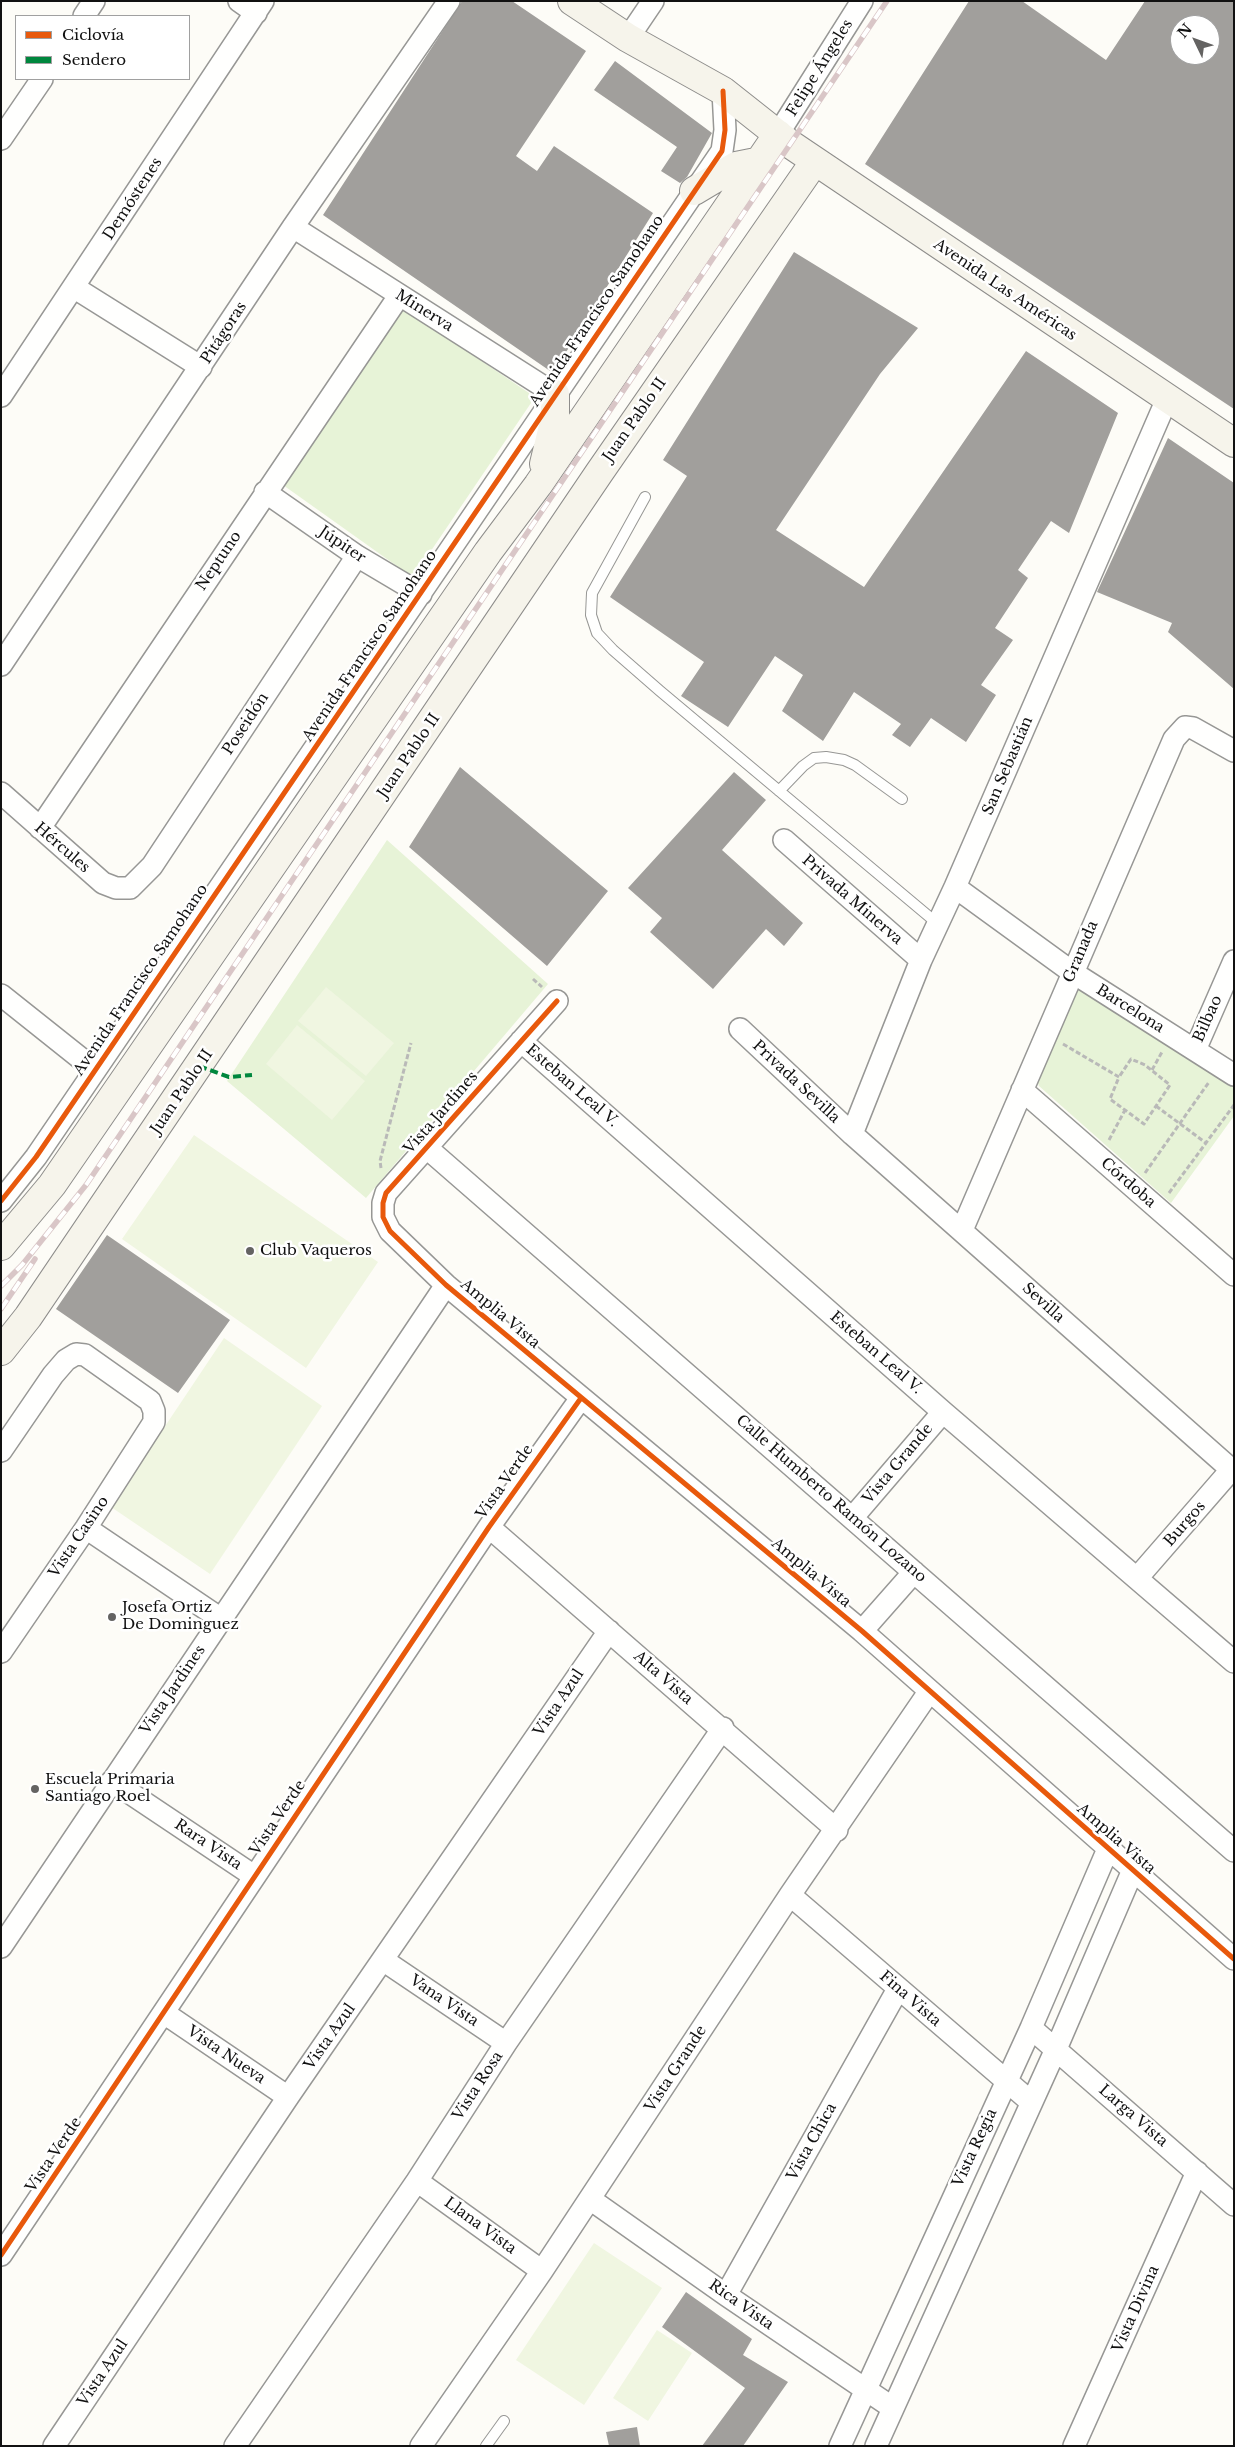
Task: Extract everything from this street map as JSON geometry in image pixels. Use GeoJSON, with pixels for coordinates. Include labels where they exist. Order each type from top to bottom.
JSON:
{"type":"FeatureCollection","features":[{"type":"Feature","properties":{"kind":"main road"},"geometry":{"type":"LineString","coordinates":[[1,1246],[52,1185],[488,552],[538,485],[778,134],[723,92],[628,38],[572,1]]}},
{"type":"Feature","properties":{"kind":"main road","name":"Avenida Las Américas"},"geometry":{"type":"LineString","coordinates":[[778,134],[815,161],[1234,444]]}},
{"type":"Feature","properties":{"kind":"main road"},"geometry":{"type":"LineString","coordinates":[[694,190],[736,166],[761,161]]}},
{"type":"Feature","properties":{"kind":"main road","name":"Juan Pablo II"},"geometry":{"type":"LineString","coordinates":[[1,1351],[28,1317],[60,1271],[599,473],[815,161]]}},
{"type":"Feature","properties":{"kind":"main road"},"geometry":{"type":"LineString","coordinates":[[538,485],[555,418],[555,394]]}},
{"type":"Feature","properties":{"kind":"street"},"geometry":{"type":"LineString","coordinates":[[85,15],[94,1]]}},
{"type":"Feature","properties":{"kind":"street","name":"Pitágoras"},"geometry":{"type":"LineString","coordinates":[[1,665],[202,367],[293,227],[449,1]]}},
{"type":"Feature","properties":{"kind":"street"},"geometry":{"type":"LineString","coordinates":[[628,38],[653,1]]}},
{"type":"Feature","properties":{"kind":"street","name":"Felipe Ángeles"},"geometry":{"type":"LineString","coordinates":[[778,134],[862,1]]}},
{"type":"Feature","properties":{"kind":"street","name":"Demóstenes"},"geometry":{"type":"LineString","coordinates":[[1,396],[75,288],[253,5]]}},
{"type":"Feature","properties":{"kind":"street"},"geometry":{"type":"LineString","coordinates":[[1,139],[41,80]]}},
{"type":"Feature","properties":{"kind":"street","name":"Avenida Francisco Samohano"},"geometry":{"type":"LineString","coordinates":[[1,1202],[36,1157],[94,1069],[421,594],[555,394],[722,151],[725,130],[723,92]]}},
{"type":"Feature","properties":{"kind":"street","name":"Minerva"},"geometry":{"type":"LineString","coordinates":[[293,227],[555,394]]}},
{"type":"Feature","properties":{"kind":"street"},"geometry":{"type":"LineString","coordinates":[[75,288],[202,367]]}},
{"type":"Feature","properties":{"kind":"street","name":"Neptuno"},"geometry":{"type":"LineString","coordinates":[[40,828],[399,296]]}},
{"type":"Feature","properties":{"kind":"street","name":"San Sebastián"},"geometry":{"type":"LineString","coordinates":[[852,1134],[921,960],[955,887],[1167,399]]}},
{"type":"Feature","properties":{"kind":"street","name":"Júpiter"},"geometry":{"type":"LineString","coordinates":[[265,492],[356,556],[421,594]]}},
{"type":"Feature","properties":{"kind":"street","name":"Poseidón"},"geometry":{"type":"LineString","coordinates":[[130,888],[152,866],[356,556]]}},
{"type":"Feature","properties":{"kind":"street","name":"Granada"},"geometry":{"type":"LineString","coordinates":[[962,1230],[1174,739],[1185,727],[1193,728],[1234,751]]}},
{"type":"Feature","properties":{"kind":"street","name":"Hércules"},"geometry":{"type":"LineString","coordinates":[[1,793],[103,884],[116,888],[130,888]]}},
{"type":"Feature","properties":{"kind":"street","name":"Privada Minerva"},"geometry":{"type":"LineString","coordinates":[[784,840],[921,960]]}},
{"type":"Feature","properties":{"kind":"street","name":"Barcelona"},"geometry":{"type":"LineString","coordinates":[[955,887],[1072,972],[1234,1075]]}},
{"type":"Feature","properties":{"kind":"street","name":"Bilbao"},"geometry":{"type":"LineString","coordinates":[[1195,1050],[1234,961]]}},
{"type":"Feature","properties":{"kind":"street"},"geometry":{"type":"LineString","coordinates":[[1,995],[94,1069]]}},
{"type":"Feature","properties":{"kind":"street","name":"Vista Jardines"},"geometry":{"type":"LineString","coordinates":[[384,1198],[557,1001]]}},
{"type":"Feature","properties":{"kind":"street","name":"Privada Sevilla"},"geometry":{"type":"LineString","coordinates":[[740,1029],[852,1134]]}},
{"type":"Feature","properties":{"kind":"street","name":"Esteban Leal V."},"geometry":{"type":"LineString","coordinates":[[521,1041],[943,1412],[1138,1577],[1234,1662]]}},
{"type":"Feature","properties":{"kind":"street","name":"Córdoba"},"geometry":{"type":"LineString","coordinates":[[1022,1090],[1234,1275]]}},
{"type":"Feature","properties":{"kind":"street","name":"Sevilla"},"geometry":{"type":"LineString","coordinates":[[852,1134],[1232,1471]]}},
{"type":"Feature","properties":{"kind":"street","name":"Calle Humberto Ramón Lozano"},"geometry":{"type":"LineString","coordinates":[[427,1148],[854,1517],[914,1572],[1234,1851]]}},
{"type":"Feature","properties":{"kind":"street","name":"Amplia Vista"},"geometry":{"type":"LineString","coordinates":[[384,1198],[383,1217],[390,1231],[446,1285],[862,1631],[1234,1959]]}},
{"type":"Feature","properties":{"kind":"street","name":"Vista Jardines"},"geometry":{"type":"LineString","coordinates":[[1,1947],[446,1285]]}},
{"type":"Feature","properties":{"kind":"street","name":"Vista Casino"},"geometry":{"type":"LineString","coordinates":[[1,1451],[53,1375],[66,1360],[76,1354],[85,1355],[150,1401],[154,1411],[154,1422],[86,1528],[1,1652]]}},
{"type":"Feature","properties":{"kind":"street","name":"Vista Verde"},"geometry":{"type":"LineString","coordinates":[[1,2255],[489,1527],[581,1398]]}},
{"type":"Feature","properties":{"kind":"street","name":"Vista Grande"},"geometry":{"type":"LineString","coordinates":[[854,1517],[943,1412]]}},
{"type":"Feature","properties":{"kind":"street","name":"Burgos"},"geometry":{"type":"LineString","coordinates":[[1138,1577],[1232,1471]]}},
{"type":"Feature","properties":{"kind":"street","name":"Alta Vista"},"geometry":{"type":"LineString","coordinates":[[489,1527],[723,1728],[837,1830]]}},
{"type":"Feature","properties":{"kind":"street"},"geometry":{"type":"LineString","coordinates":[[86,1528],[221,1618]]}},
{"type":"Feature","properties":{"kind":"street"},"geometry":{"type":"LineString","coordinates":[[862,1631],[914,1572]]}},
{"type":"Feature","properties":{"kind":"street","name":"Vista Azul"},"geometry":{"type":"LineString","coordinates":[[54,2446],[288,2097],[609,1630]]}},
{"type":"Feature","properties":{"kind":"street","name":"Vista Grande"},"geometry":{"type":"LineString","coordinates":[[423,2445],[542,2271],[790,1896],[837,1830],[929,1692]]}},
{"type":"Feature","properties":{"kind":"street","name":"Vista Rosa"},"geometry":{"type":"LineString","coordinates":[[235,2446],[418,2181],[506,2043],[723,1728]]}},
{"type":"Feature","properties":{"kind":"street","name":"Rara Vista"},"geometry":{"type":"LineString","coordinates":[[112,1781],[254,1876]]}},
{"type":"Feature","properties":{"kind":"street","name":"Vista Regia"},"geometry":{"type":"LineString","coordinates":[[840,2446],[1031,2028],[1108,1849]]}},
{"type":"Feature","properties":{"kind":"street"},"geometry":{"type":"LineString","coordinates":[[876,2446],[1056,2049],[1133,1870]]}},
{"type":"Feature","properties":{"kind":"street","name":"Fina Vista"},"geometry":{"type":"LineString","coordinates":[[790,1896],[1031,2102]]}},
{"type":"Feature","properties":{"kind":"street","name":"Vana Vista"},"geometry":{"type":"LineString","coordinates":[[383,1960],[506,2043]]}},
{"type":"Feature","properties":{"kind":"street","name":"Vista Chica"},"geometry":{"type":"LineString","coordinates":[[726,2295],[898,1989]]}},
{"type":"Feature","properties":{"kind":"street","name":"Vista Nueva"},"geometry":{"type":"LineString","coordinates":[[164,2013],[288,2097]]}},
{"type":"Feature","properties":{"kind":"street","name":"Larga Vista"},"geometry":{"type":"LineString","coordinates":[[1031,2028],[1234,2205]]}},
{"type":"Feature","properties":{"kind":"street","name":"Vista Divina"},"geometry":{"type":"LineString","coordinates":[[1074,2446],[1197,2172]]}},
{"type":"Feature","properties":{"kind":"street","name":"Llana Vista"},"geometry":{"type":"LineString","coordinates":[[418,2181],[542,2271]]}},
{"type":"Feature","properties":{"kind":"street","name":"Rica Vista"},"geometry":{"type":"LineString","coordinates":[[590,2199],[726,2295],[893,2408]]}},
{"type":"Feature","properties":{"kind":"lane"},"geometry":{"type":"LineString","coordinates":[[646,497],[592,593],[591,615],[597,633],[660,691],[938,924]]}},
{"type":"Feature","properties":{"kind":"lane"},"geometry":{"type":"LineString","coordinates":[[779,791],[803,766],[814,758],[826,757],[844,760],[856,765],[902,799]]}},
{"type":"Feature","properties":{"kind":"lane"},"geometry":{"type":"LineString","coordinates":[[486,2446],[504,2421]]}},
{"type":"Feature","properties":{"kind":"lane"},"geometry":{"type":"LineString","coordinates":[[495,2434],[499,2446]]}},
{"type":"Feature","properties":{"kind":"path"},"geometry":{"type":"LineString","coordinates":[[1058,1051],[1065,1035]]}},
{"type":"Feature","properties":{"kind":"path"},"geometry":{"type":"LineString","coordinates":[[384,1198],[380,1161],[411,1043]]}},
{"type":"Feature","properties":{"kind":"path"},"geometry":{"type":"LineString","coordinates":[[1062,1044],[1119,1077]]}},
{"type":"Feature","properties":{"kind":"path"},"geometry":{"type":"LineString","coordinates":[[1152,1070],[1164,1048]]}},
{"type":"Feature","properties":{"kind":"path"},"geometry":{"type":"LineString","coordinates":[[1131,1059],[1152,1070],[1170,1085],[1144,1124],[1110,1099],[1119,1077],[1131,1059]]}},
{"type":"Feature","properties":{"kind":"path"},"geometry":{"type":"LineString","coordinates":[[1144,1173],[1211,1080]]}},
{"type":"Feature","properties":{"kind":"path"},"geometry":{"type":"LineString","coordinates":[[1162,1189],[1168,1194],[1234,1105]]}},
{"type":"Feature","properties":{"kind":"path"},"geometry":{"type":"LineString","coordinates":[[1156,1106],[1206,1143]]}},
{"type":"Feature","properties":{"kind":"path"},"geometry":{"type":"LineString","coordinates":[[1102,1135],[1109,1141],[1125,1110]]}},
{"type":"Feature","properties":{"kind":"path"},"geometry":{"type":"LineString","coordinates":[[1137,1167],[1150,1178]]}},
{"type":"Feature","properties":{"kind":"green space"},"geometry":{"type":"Polygon","coordinates":[[[400,306],[529,393],[531,403],[416,573],[408,574],[283,485],[400,306]]]}},
{"type":"Feature","properties":{"kind":"green space"},"geometry":{"type":"Polygon","coordinates":[[[387,840],[548,984],[366,1198],[227,1081],[387,840]]]}},
{"type":"Feature","properties":{"kind":"green space"},"geometry":{"type":"Polygon","coordinates":[[[1085,984],[1234,1085],[1234,1116],[1171,1203],[1039,1086],[1036,1078],[1076,987],[1085,984]]]}},
{"type":"Feature","properties":{"kind":"green space"},"geometry":{"type":"Polygon","coordinates":[[[326,987],[394,1043],[366,1076],[298,1021],[326,987]]]}},
{"type":"Feature","properties":{"kind":"green space"},"geometry":{"type":"Polygon","coordinates":[[[297,1025],[365,1081],[332,1120],[266,1064],[297,1025]]]}},
{"type":"Feature","properties":{"kind":"green space","name":"Club Vaqueros"},"geometry":{"type":"Polygon","coordinates":[[[194,1135],[378,1262],[306,1368],[122,1239],[194,1135]]]}},
{"type":"Feature","properties":{"kind":"green space"},"geometry":{"type":"Polygon","coordinates":[[[224,1338],[322,1406],[210,1574],[111,1507],[224,1338]]]}},
{"type":"Feature","properties":{"kind":"green space"},"geometry":{"type":"Polygon","coordinates":[[[594,2243],[662,2288],[584,2405],[516,2360],[594,2243]]]}},
{"type":"Feature","properties":{"kind":"green space"},"geometry":{"type":"Polygon","coordinates":[[[657,2330],[692,2353],[648,2421],[613,2398],[657,2330]]]}},
{"type":"Feature","properties":{"kind":"building"},"geometry":{"type":"Polygon","coordinates":[[[462,1],[512,1],[586,51],[516,156],[537,171],[554,146],[653,213],[553,373],[323,215],[462,1]]]}},
{"type":"Feature","properties":{"kind":"building"},"geometry":{"type":"Polygon","coordinates":[[[969,1],[1022,1],[1106,60],[1145,1],[1234,1],[1234,409],[865,164],[969,1]]]}},
{"type":"Feature","properties":{"kind":"building"},"geometry":{"type":"Polygon","coordinates":[[[615,61],[712,133],[687,177],[680,183],[661,171],[677,147],[594,90],[615,61]]]}},
{"type":"Feature","properties":{"kind":"building"},"geometry":{"type":"Polygon","coordinates":[[[794,252],[918,328],[880,374],[776,530],[864,587],[1026,351],[1118,413],[1069,533],[1051,521],[1018,570],[1028,578],[995,628],[1013,640],[981,685],[996,695],[966,742],[931,718],[910,747],[892,735],[901,724],[854,692],[823,741],[782,711],[803,675],[775,656],[728,727],[681,696],[704,662],[610,597],[687,476],[663,460],[794,252]]]}},
{"type":"Feature","properties":{"kind":"building"},"geometry":{"type":"Polygon","coordinates":[[[1168,438],[1234,483],[1234,689],[1168,632],[1172,623],[1097,592],[1168,438]]]}},
{"type":"Feature","properties":{"kind":"building"},"geometry":{"type":"Polygon","coordinates":[[[460,767],[608,891],[547,966],[409,847],[460,767]]]}},
{"type":"Feature","properties":{"kind":"building"},"geometry":{"type":"Polygon","coordinates":[[[734,772],[766,800],[722,850],[803,923],[784,946],[766,929],[713,989],[650,932],[662,918],[628,888],[734,772]]]}},
{"type":"Feature","properties":{"kind":"building"},"geometry":{"type":"Polygon","coordinates":[[[107,1235],[230,1320],[178,1393],[56,1309],[107,1235]]]}},
{"type":"Feature","properties":{"kind":"building"},"geometry":{"type":"Polygon","coordinates":[[[686,2292],[752,2339],[743,2355],[788,2382],[743,2446],[702,2446],[745,2388],[662,2327],[686,2292]]]}},
{"type":"Feature","properties":{"kind":"building"},"geometry":{"type":"Polygon","coordinates":[[[637,2427],[640,2446],[609,2446],[606,2432],[637,2427]]]}},
{"type":"Feature","properties":{"kind":"railway"},"geometry":{"type":"LineString","coordinates":[[1,1286],[22,1265],[86,1185],[887,1]]}},
{"type":"Feature","properties":{"kind":"railway"},"geometry":{"type":"LineString","coordinates":[[1,1309],[35,1259]]}},
{"type":"Feature","properties":{"kind":"marked path"},"geometry":{"type":"LineString","coordinates":[[199,1066],[229,1077],[252,1075]]}},
{"type":"Feature","properties":{"kind":"cycle path"},"geometry":{"type":"LineString","coordinates":[[1,1201],[36,1157],[722,151],[725,130],[723,91]]}},
{"type":"Feature","properties":{"kind":"cycle path"},"geometry":{"type":"LineString","coordinates":[[557,1001],[386,1193],[383,1203],[383,1217],[390,1231],[446,1285],[862,1631],[1234,1959]]}},
{"type":"Feature","properties":{"kind":"cycle path"},"geometry":{"type":"LineString","coordinates":[[1,2255],[489,1527],[581,1398]]}},
{"type":"Feature","properties":{"kind":"place","name":"Club Vaqueros"},"geometry":{"type":"Point","coordinates":[250,1251]}},
{"type":"Feature","properties":{"kind":"place","name":"Josefa Ortiz De Dominguez"},"geometry":{"type":"Point","coordinates":[112,1617]}},
{"type":"Feature","properties":{"kind":"place","name":"Escuela Primaria Santiago Roel"},"geometry":{"type":"Point","coordinates":[35,1789]}}]}
